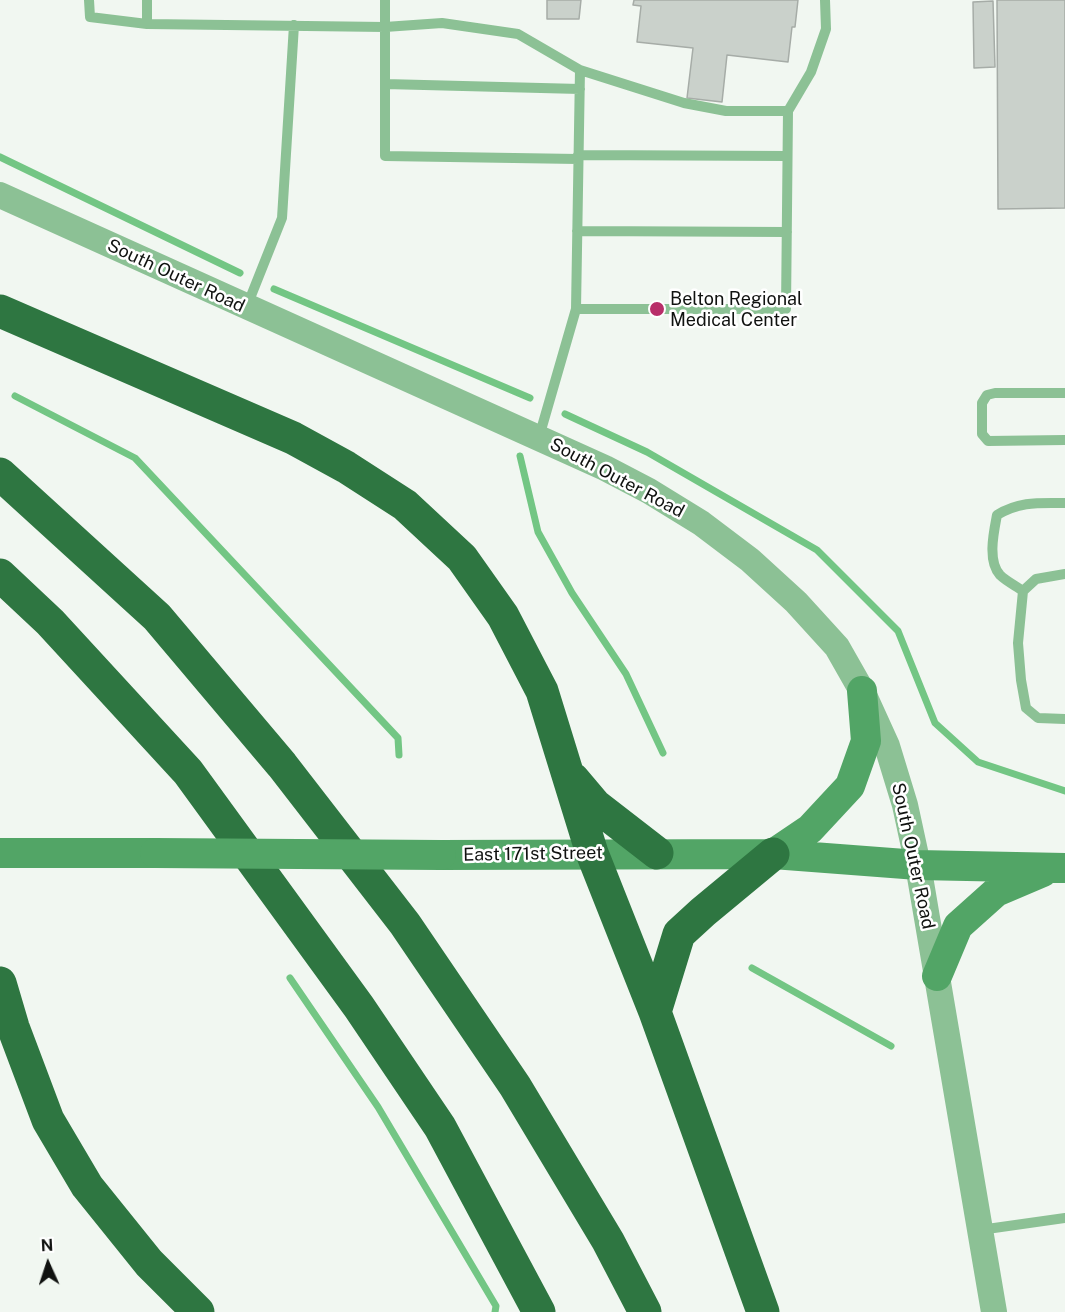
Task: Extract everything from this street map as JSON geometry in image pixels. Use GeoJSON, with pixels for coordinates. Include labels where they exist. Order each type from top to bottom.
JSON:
{"type":"FeatureCollection","features":[{"type":"Feature","properties":{"kind":"highway"},"geometry":{"type":"LineString","coordinates":[[0,311],[292,438],[346,467],[405,505],[462,558],[503,616],[542,691],[592,853],[655,1012],[763,1312]]}},
{"type":"Feature","properties":{"kind":"highway"},"geometry":{"type":"LineString","coordinates":[[0,474],[157,617],[282,765],[405,924],[515,1086],[608,1241],[645,1312]]}},
{"type":"Feature","properties":{"kind":"highway"},"geometry":{"type":"LineString","coordinates":[[0,575],[50,622],[188,772],[359,1007],[440,1127],[539,1312]]}},
{"type":"Feature","properties":{"kind":"highway"},"geometry":{"type":"LineString","coordinates":[[567,771],[595,806],[657,853]]}},
{"type":"Feature","properties":{"kind":"highway"},"geometry":{"type":"LineString","coordinates":[[655,1012],[680,934],[702,912],[773,854]]}},
{"type":"Feature","properties":{"kind":"highway"},"geometry":{"type":"LineString","coordinates":[[0,983],[48,1120],[87,1186],[149,1263],[198,1312]]}},
{"type":"Feature","properties":{"kind":"main road"},"geometry":{"type":"LineString","coordinates":[[773,854],[810,829],[850,786],[866,741],[862,691]]}},
{"type":"Feature","properties":{"kind":"main road","name":"East 171st Street"},"geometry":{"type":"LineString","coordinates":[[0,853],[773,854],[918,865],[1058,868]]}},
{"type":"Feature","properties":{"kind":"main road"},"geometry":{"type":"LineString","coordinates":[[936,976],[958,926],[996,892],[1058,868]]}},
{"type":"Feature","properties":{"kind":"street","name":"South Outer Road"},"geometry":{"type":"LineString","coordinates":[[0,195],[246,308],[539,437],[649,491],[701,523],[750,560],[796,602],[837,647],[862,691],[890,756],[905,805],[918,865],[994,1312]]}},
{"type":"Feature","properties":{"kind":"lane"},"geometry":{"type":"LineString","coordinates":[[89,0],[90,17],[147,24],[385,27],[442,23],[518,34],[580,70],[684,103],[726,111],[788,111]]}},
{"type":"Feature","properties":{"kind":"lane"},"geometry":{"type":"LineString","coordinates":[[147,0],[147,24]]}},
{"type":"Feature","properties":{"kind":"lane"},"geometry":{"type":"LineString","coordinates":[[385,0],[385,156],[787,156]]}},
{"type":"Feature","properties":{"kind":"lane"},"geometry":{"type":"LineString","coordinates":[[576,309],[786,309],[788,111],[811,72],[826,29],[825,0]]}},
{"type":"Feature","properties":{"kind":"lane"},"geometry":{"type":"LineString","coordinates":[[246,308],[282,218],[294,25]]}},
{"type":"Feature","properties":{"kind":"lane"},"geometry":{"type":"LineString","coordinates":[[539,437],[576,309],[580,70]]}},
{"type":"Feature","properties":{"kind":"lane"},"geometry":{"type":"LineString","coordinates":[[385,84],[580,89]]}},
{"type":"Feature","properties":{"kind":"lane"},"geometry":{"type":"LineString","coordinates":[[577,231],[787,232]]}},
{"type":"Feature","properties":{"kind":"lane"},"geometry":{"type":"LineString","coordinates":[[1065,393],[987,395],[982,403],[982,434],[988,441],[1065,440]]}},
{"type":"Feature","properties":{"kind":"lane"},"geometry":{"type":"LineString","coordinates":[[1023,591],[998,573],[993,557],[992,537],[997,515],[1012,506],[1032,503],[1065,503]]}},
{"type":"Feature","properties":{"kind":"lane"},"geometry":{"type":"LineString","coordinates":[[1065,574],[1036,579],[1023,591],[1018,643],[1026,708],[1038,718],[1065,719]]}},
{"type":"Feature","properties":{"kind":"lane"},"geometry":{"type":"LineString","coordinates":[[980,1230],[1065,1218]]}},
{"type":"Feature","properties":{"kind":"building"},"geometry":{"type":"Polygon","coordinates":[[[547,0],[581,0],[579,19],[547,19],[547,0]]]}},
{"type":"Feature","properties":{"kind":"building"},"geometry":{"type":"Polygon","coordinates":[[[634,0],[798,0],[788,62],[727,55],[722,102],[687,98],[693,48],[637,42],[641,6],[633,5],[634,0]]]}},
{"type":"Feature","properties":{"kind":"building"},"geometry":{"type":"Polygon","coordinates":[[[997,0],[1065,0],[1065,208],[998,209],[997,0]]]}},
{"type":"Feature","properties":{"kind":"building"},"geometry":{"type":"Polygon","coordinates":[[[993,1],[995,67],[974,68],[973,2],[993,1]]]}},
{"type":"Feature","properties":{"kind":"waterway"},"geometry":{"type":"LineString","coordinates":[[0,157],[240,273]]}},
{"type":"Feature","properties":{"kind":"waterway"},"geometry":{"type":"LineString","coordinates":[[274,289],[530,398]]}},
{"type":"Feature","properties":{"kind":"waterway"},"geometry":{"type":"LineString","coordinates":[[15,396],[135,458],[398,738],[399,755]]}},
{"type":"Feature","properties":{"kind":"waterway"},"geometry":{"type":"LineString","coordinates":[[565,414],[647,452],[817,550],[898,631],[935,723],[978,762],[1065,791]]}},
{"type":"Feature","properties":{"kind":"waterway"},"geometry":{"type":"LineString","coordinates":[[520,456],[538,532],[572,593],[626,674],[663,753]]}},
{"type":"Feature","properties":{"kind":"waterway"},"geometry":{"type":"LineString","coordinates":[[752,968],[891,1046]]}},
{"type":"Feature","properties":{"kind":"waterway"},"geometry":{"type":"LineString","coordinates":[[290,978],[378,1107],[496,1306],[495,1312]]}},
{"type":"Feature","properties":{"kind":"place","name":"Belton Regional Medical Center"},"geometry":{"type":"Point","coordinates":[657,309]}}]}
